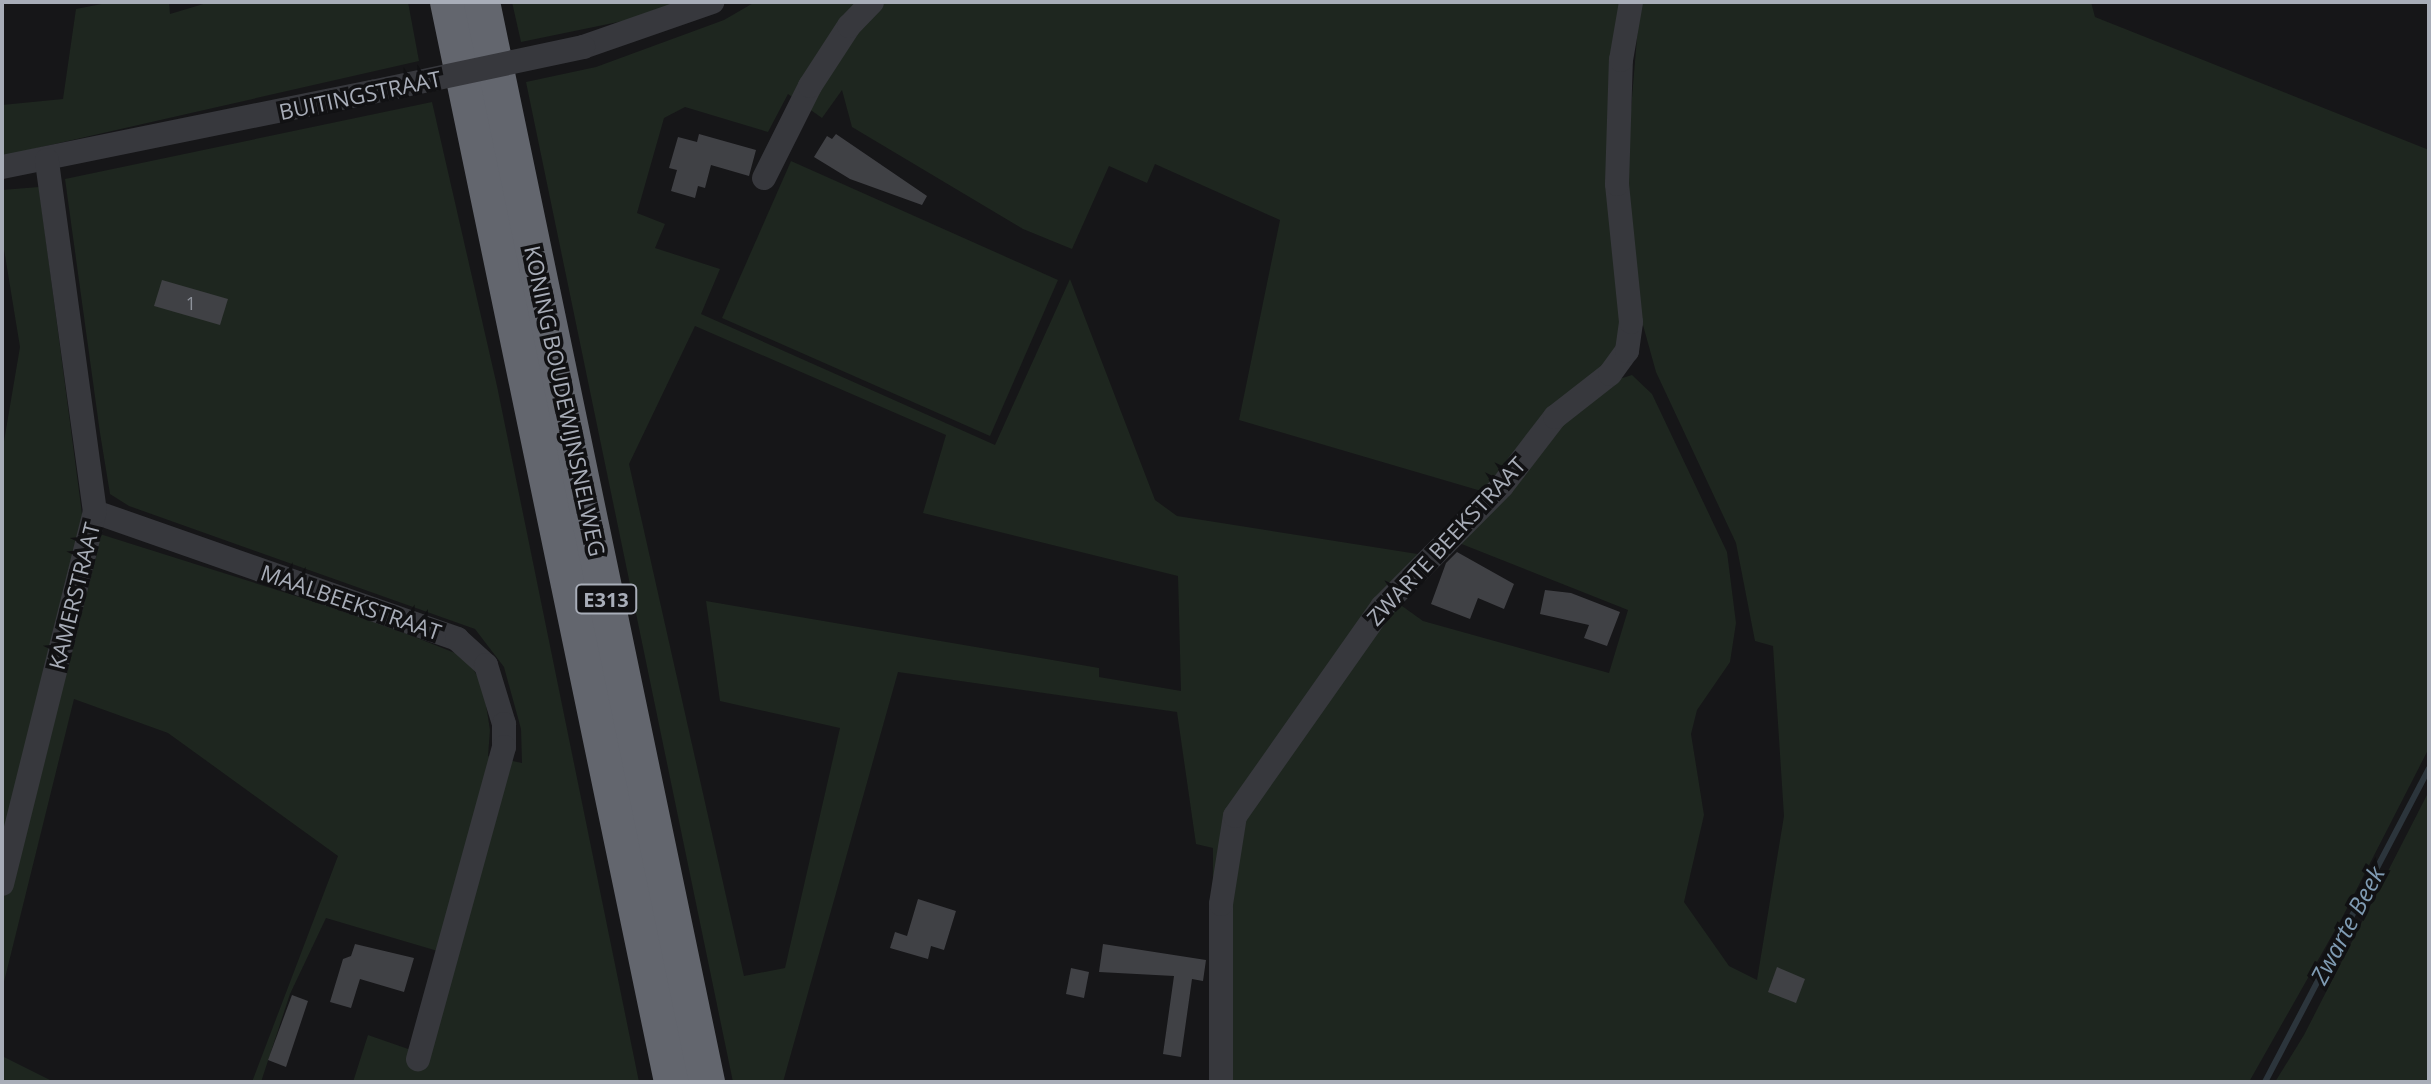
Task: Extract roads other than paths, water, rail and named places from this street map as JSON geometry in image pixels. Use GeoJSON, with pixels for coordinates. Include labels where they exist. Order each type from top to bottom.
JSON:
{"type":"FeatureCollection","features":[{"type":"Feature","properties":{"kind":"highway","name":"KONING BOUDEWIJNSNELWEG"},"geometry":{"type":"LineString","coordinates":[[448,2],[672,1082]]}},
{"type":"Feature","properties":{"kind":"highway","name":"KONING BOUDEWIJNSNELWEG"},"geometry":{"type":"LineString","coordinates":[[482,2],[707,1082]]}},
{"type":"Feature","properties":{"kind":"street","name":"BUITINGSTRAAT"},"geometry":{"type":"LineString","coordinates":[[2,167],[583,47],[712,2]]}},
{"type":"Feature","properties":{"kind":"street"},"geometry":{"type":"LineString","coordinates":[[764,178],[810,86],[849,26],[872,2]]}},
{"type":"Feature","properties":{"kind":"street","name":"ZWARTE BEEKSTRAAT"},"geometry":{"type":"LineString","coordinates":[[1221,1082],[1221,904],[1235,816],[1382,607],[1502,486],[1555,417],[1610,374],[1627,351],[1631,322],[1617,184],[1621,60],[1631,2]]}},
{"type":"Feature","properties":{"kind":"street","name":"KAMERSTRAAT"},"geometry":{"type":"LineString","coordinates":[[2,884],[95,512],[47,160]]}},
{"type":"Feature","properties":{"kind":"street","name":"MAALBEEKSTRAAT"},"geometry":{"type":"LineString","coordinates":[[95,512],[457,639],[486,665],[504,724],[504,747],[418,1059]]}},
{"type":"Feature","properties":{"kind":"waterway","name":"Zwarte Beek"},"geometry":{"type":"LineString","coordinates":[[2265,1082],[2429,768]]}}]}
